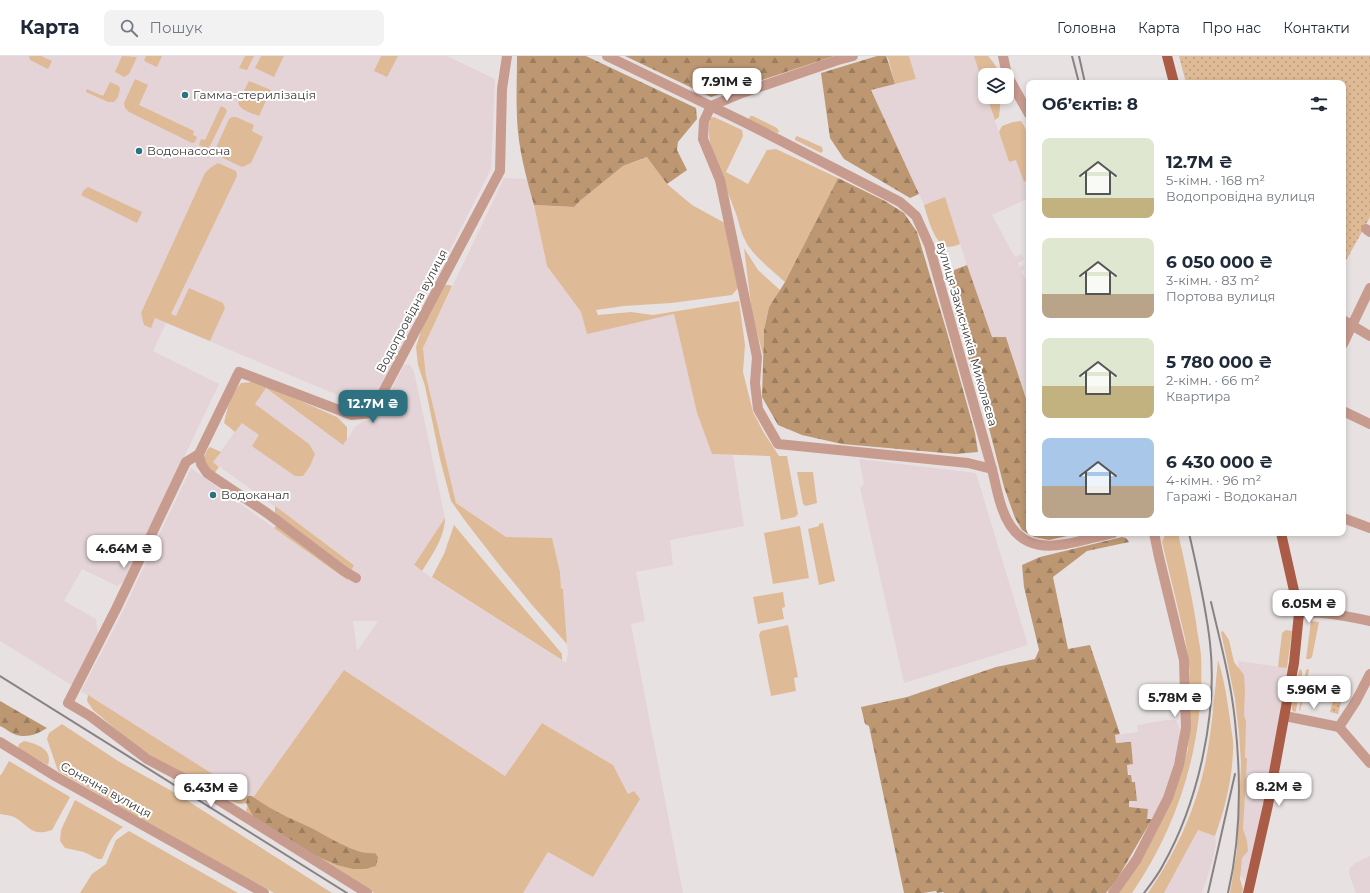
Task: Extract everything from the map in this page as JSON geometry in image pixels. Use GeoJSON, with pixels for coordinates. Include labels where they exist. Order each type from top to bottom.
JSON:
{"type":"FeatureCollection","features":[{"type":"Feature","properties":{"kind":"main road"},"geometry":{"type":"LineString","coordinates":[[1167,56],[1173,80]]}},
{"type":"Feature","properties":{"kind":"main road"},"geometry":{"type":"LineString","coordinates":[[1248,893],[1268,805],[1294,663],[1298,613],[1282,536]]}},
{"type":"Feature","properties":{"kind":"street","name":"Водопровідна вулиця"},"geometry":{"type":"LineString","coordinates":[[199,454],[239,372],[352,415],[372,413],[500,171],[502,89],[507,56]]}},
{"type":"Feature","properties":{"kind":"street","name":"вулиця Захисників Миколаєва"},"geometry":{"type":"LineString","coordinates":[[607,56],[711,106],[900,202],[916,216],[929,245],[1001,506],[1013,529],[1024,540],[1037,545],[1054,546],[1099,536]]}},
{"type":"Feature","properties":{"kind":"street"},"geometry":{"type":"LineString","coordinates":[[852,56],[742,92],[711,106],[704,121],[703,139],[720,180],[757,357],[754,383],[758,409],[778,444],[968,464],[992,469]]}},
{"type":"Feature","properties":{"kind":"street"},"geometry":{"type":"LineString","coordinates":[[1003,56],[1007,75],[1026,109]]}},
{"type":"Feature","properties":{"kind":"street"},"geometry":{"type":"LineString","coordinates":[[1370,288],[1347,323],[1370,336]]}},
{"type":"Feature","properties":{"kind":"street"},"geometry":{"type":"LineString","coordinates":[[1346,412],[1370,424]]}},
{"type":"Feature","properties":{"kind":"street"},"geometry":{"type":"LineString","coordinates":[[356,578],[344,571],[267,513],[207,473],[201,464],[199,454],[186,462],[116,609],[68,703],[90,716],[147,759],[183,778],[367,893]]}},
{"type":"Feature","properties":{"kind":"street"},"geometry":{"type":"LineString","coordinates":[[1346,519],[1370,528]]}},
{"type":"Feature","properties":{"kind":"street"},"geometry":{"type":"LineString","coordinates":[[1113,893],[1137,859],[1168,798],[1180,765],[1186,728],[1184,660],[1155,536]]}},
{"type":"Feature","properties":{"kind":"street"},"geometry":{"type":"LineString","coordinates":[[1298,613],[1313,612],[1370,621]]}},
{"type":"Feature","properties":{"kind":"street"},"geometry":{"type":"LineString","coordinates":[[1339,727],[1356,702],[1370,674]]}},
{"type":"Feature","properties":{"kind":"street"},"geometry":{"type":"LineString","coordinates":[[1285,716],[1339,727],[1370,763]]}},
{"type":"Feature","properties":{"kind":"street","name":"Сонячна вулиця"},"geometry":{"type":"LineString","coordinates":[[0,742],[60,779],[264,893]]}},
{"type":"Feature","properties":{"kind":"shaded area"},"geometry":{"type":"Polygon","coordinates":[[[0,56],[447,56],[495,79],[491,169],[371,405],[366,407],[166,323],[153,351],[219,384],[125,581],[117,586],[82,569],[64,601],[96,619],[98,636],[73,686],[0,641],[0,56]]]}},
{"type":"Feature","properties":{"kind":"shaded area"},"geometry":{"type":"Polygon","coordinates":[[[29,56],[41,56],[52,61],[48,69],[30,60],[29,56]]]}},
{"type":"Feature","properties":{"kind":"shaded area"},"geometry":{"type":"Polygon","coordinates":[[[122,56],[137,57],[129,74],[124,77],[115,72],[122,56]]]}},
{"type":"Feature","properties":{"kind":"shaded area"},"geometry":{"type":"Polygon","coordinates":[[[146,56],[162,56],[157,67],[144,60],[146,56]]]}},
{"type":"Feature","properties":{"kind":"shaded area"},"geometry":{"type":"Polygon","coordinates":[[[245,56],[254,56],[247,70],[239,68],[245,56]]]}},
{"type":"Feature","properties":{"kind":"shaded area"},"geometry":{"type":"Polygon","coordinates":[[[261,56],[284,56],[274,77],[255,68],[261,56]]]}},
{"type":"Feature","properties":{"kind":"shaded area"},"geometry":{"type":"Polygon","coordinates":[[[381,56],[398,56],[387,77],[374,71],[381,56]]]}},
{"type":"Feature","properties":{"kind":"shaded area"},"geometry":{"type":"Polygon","coordinates":[[[886,56],[909,56],[916,79],[895,84],[888,58],[886,56]]]}},
{"type":"Feature","properties":{"kind":"shaded area"},"geometry":{"type":"Polygon","coordinates":[[[909,56],[974,56],[978,68],[978,104],[989,104],[1009,162],[1016,159],[1026,185],[1026,199],[992,215],[1015,257],[1021,254],[1024,259],[1018,263],[1020,267],[1023,265],[1025,269],[1021,271],[1026,280],[1026,398],[1007,338],[992,337],[983,315],[954,225],[943,198],[924,205],[871,90],[916,79],[909,56]]]}},
{"type":"Feature","properties":{"kind":"shaded area"},"geometry":{"type":"Polygon","coordinates":[[[974,56],[988,56],[997,68],[978,68],[974,56]]]}},
{"type":"Feature","properties":{"kind":"shaded area"},"geometry":{"type":"Polygon","coordinates":[[[1179,56],[1370,56],[1370,216],[1346,261],[1346,80],[1185,80],[1179,56]]]}},
{"type":"Feature","properties":{"kind":"shaded area"},"geometry":{"type":"Polygon","coordinates":[[[135,79],[148,85],[139,105],[194,131],[193,135],[197,137],[195,142],[192,143],[129,112],[125,108],[124,103],[135,79]]]}},
{"type":"Feature","properties":{"kind":"shaded area"},"geometry":{"type":"Polygon","coordinates":[[[249,81],[271,90],[259,116],[244,110],[238,103],[249,81]]]}},
{"type":"Feature","properties":{"kind":"shaded area"},"geometry":{"type":"Polygon","coordinates":[[[110,82],[119,86],[120,89],[118,97],[114,102],[108,102],[86,92],[87,89],[103,96],[110,82]]]}},
{"type":"Feature","properties":{"kind":"shaded area"},"geometry":{"type":"Polygon","coordinates":[[[989,104],[1000,104],[999,117],[995,120],[989,104]]]}},
{"type":"Feature","properties":{"kind":"shaded area"},"geometry":{"type":"Polygon","coordinates":[[[221,106],[227,111],[211,144],[208,148],[199,145],[201,139],[205,140],[221,106]]]}},
{"type":"Feature","properties":{"kind":"shaded area"},"geometry":{"type":"Polygon","coordinates":[[[750,116],[753,116],[777,128],[779,131],[778,133],[750,121],[750,116]]]}},
{"type":"Feature","properties":{"kind":"shaded area"},"geometry":{"type":"Polygon","coordinates":[[[236,117],[254,125],[252,131],[263,137],[251,163],[242,167],[221,157],[215,150],[229,119],[236,117]]]}},
{"type":"Feature","properties":{"kind":"shaded area"},"geometry":{"type":"Polygon","coordinates":[[[714,117],[742,130],[743,136],[726,172],[748,184],[767,150],[776,149],[838,178],[785,282],[757,257],[743,237],[735,211],[716,166],[710,142],[710,118],[714,117]]]}},
{"type":"Feature","properties":{"kind":"shaded area"},"geometry":{"type":"Polygon","coordinates":[[[1021,121],[1026,130],[1026,181],[1024,182],[1016,160],[1009,162],[999,132],[1002,126],[1021,121]]]}},
{"type":"Feature","properties":{"kind":"shaded area"},"geometry":{"type":"Polygon","coordinates":[[[797,136],[822,147],[823,151],[821,153],[795,140],[797,136]]]}},
{"type":"Feature","properties":{"kind":"shaded area"},"geometry":{"type":"Polygon","coordinates":[[[648,157],[667,184],[692,205],[732,227],[738,288],[732,295],[671,303],[624,306],[596,310],[598,315],[631,312],[653,315],[739,301],[745,345],[743,372],[753,412],[764,433],[779,456],[787,456],[798,514],[795,517],[781,520],[770,456],[712,454],[697,413],[674,314],[587,334],[581,312],[547,266],[534,205],[574,207],[623,166],[648,157]]]}},
{"type":"Feature","properties":{"kind":"shaded area"},"geometry":{"type":"Polygon","coordinates":[[[218,163],[236,171],[237,176],[171,314],[176,316],[189,288],[223,303],[225,308],[210,341],[155,318],[151,328],[144,325],[141,313],[205,173],[218,163]]]}},
{"type":"Feature","properties":{"kind":"shaded area"},"geometry":{"type":"Polygon","coordinates":[[[504,178],[527,179],[547,266],[581,312],[587,333],[674,314],[697,413],[712,454],[733,455],[744,526],[670,540],[673,565],[636,572],[645,621],[631,624],[683,893],[523,893],[548,852],[579,870],[628,794],[613,765],[542,723],[505,776],[344,670],[252,799],[81,691],[118,621],[191,468],[346,580],[354,564],[213,462],[266,388],[343,445],[355,427],[364,421],[375,418],[381,411],[404,365],[409,364],[414,371],[445,518],[414,566],[566,663],[568,654],[563,589],[561,588],[560,572],[552,538],[506,537],[456,503],[426,376],[423,348],[504,178]],[[353,621],[357,650],[358,650],[378,621],[353,621]]]}},
{"type":"Feature","properties":{"kind":"shaded area"},"geometry":{"type":"Polygon","coordinates":[[[88,187],[142,212],[137,223],[81,195],[88,187]]]}},
{"type":"Feature","properties":{"kind":"shaded area"},"geometry":{"type":"Polygon","coordinates":[[[945,197],[960,244],[951,247],[941,244],[934,234],[924,205],[945,197]]]}},
{"type":"Feature","properties":{"kind":"shaded area"},"geometry":{"type":"Polygon","coordinates":[[[744,248],[758,270],[780,290],[769,307],[764,330],[763,355],[752,313],[744,248]]]}},
{"type":"Feature","properties":{"kind":"shaded area"},"geometry":{"type":"Polygon","coordinates":[[[445,285],[452,286],[423,348],[426,376],[456,503],[506,537],[552,538],[560,572],[561,588],[563,589],[567,644],[532,605],[497,562],[451,501],[440,459],[425,386],[418,365],[416,347],[422,328],[445,285]]]}},
{"type":"Feature","properties":{"kind":"shaded area"},"geometry":{"type":"Polygon","coordinates":[[[253,382],[269,387],[337,417],[347,427],[347,439],[343,445],[266,388],[255,404],[309,444],[315,454],[310,466],[303,476],[295,476],[252,446],[259,435],[242,423],[235,432],[224,423],[230,402],[238,387],[241,383],[253,382]]]}},
{"type":"Feature","properties":{"kind":"shaded area"},"geometry":{"type":"Polygon","coordinates":[[[210,447],[221,452],[213,462],[219,467],[214,474],[205,465],[204,459],[210,447]]]}},
{"type":"Feature","properties":{"kind":"shaded area"},"geometry":{"type":"Polygon","coordinates":[[[859,459],[976,473],[1028,645],[904,683],[860,488],[864,484],[859,459]]]}},
{"type":"Feature","properties":{"kind":"shaded area"},"geometry":{"type":"Polygon","coordinates":[[[797,472],[813,472],[817,503],[806,506],[803,504],[797,472]]]}},
{"type":"Feature","properties":{"kind":"shaded area"},"geometry":{"type":"Polygon","coordinates":[[[275,506],[354,565],[351,571],[275,515],[275,506]]]}},
{"type":"Feature","properties":{"kind":"shaded area"},"geometry":{"type":"Polygon","coordinates":[[[445,518],[443,532],[440,539],[422,571],[414,565],[445,518]]]}},
{"type":"Feature","properties":{"kind":"shaded area"},"geometry":{"type":"Polygon","coordinates":[[[823,523],[835,581],[819,585],[808,529],[819,526],[819,524],[823,523]]]}},
{"type":"Feature","properties":{"kind":"shaded area"},"geometry":{"type":"Polygon","coordinates":[[[277,525],[348,578],[347,580],[274,528],[277,525]]]}},
{"type":"Feature","properties":{"kind":"shaded area"},"geometry":{"type":"Polygon","coordinates":[[[454,525],[562,654],[562,660],[432,577],[444,554],[454,525]]]}},
{"type":"Feature","properties":{"kind":"shaded area"},"geometry":{"type":"Polygon","coordinates":[[[800,526],[809,578],[773,584],[764,533],[800,526]]]}},
{"type":"Feature","properties":{"kind":"shaded area"},"geometry":{"type":"Polygon","coordinates":[[[1165,536],[1179,536],[1188,578],[1201,655],[1199,718],[1194,749],[1186,780],[1164,838],[1132,893],[1118,893],[1142,860],[1173,797],[1188,749],[1190,671],[1185,638],[1162,542],[1165,536]]]}},
{"type":"Feature","properties":{"kind":"shaded area"},"geometry":{"type":"Polygon","coordinates":[[[783,592],[785,607],[782,608],[784,619],[758,624],[753,597],[783,592]]]}},
{"type":"Feature","properties":{"kind":"shaded area"},"geometry":{"type":"Polygon","coordinates":[[[1311,621],[1319,622],[1312,657],[1310,659],[1306,659],[1311,621]]]}},
{"type":"Feature","properties":{"kind":"shaded area"},"geometry":{"type":"Polygon","coordinates":[[[788,625],[798,677],[794,678],[796,691],[771,696],[759,635],[761,631],[788,625]]]}},
{"type":"Feature","properties":{"kind":"shaded area"},"geometry":{"type":"Polygon","coordinates":[[[1286,630],[1292,631],[1287,668],[1278,667],[1282,633],[1286,630]]]}},
{"type":"Feature","properties":{"kind":"shaded area"},"geometry":{"type":"Polygon","coordinates":[[[1223,631],[1229,640],[1234,662],[1244,675],[1244,715],[1246,721],[1245,757],[1247,759],[1243,829],[1247,841],[1248,851],[1242,858],[1240,879],[1243,889],[1242,893],[1230,893],[1237,850],[1241,763],[1235,699],[1221,632],[1223,631]]]}},
{"type":"Feature","properties":{"kind":"shaded area"},"geometry":{"type":"Polygon","coordinates":[[[1218,660],[1226,693],[1233,745],[1230,784],[1222,815],[1215,836],[1198,830],[1164,893],[1148,893],[1169,860],[1178,842],[1199,787],[1210,737],[1218,660]]]}},
{"type":"Feature","properties":{"kind":"shaded area"},"geometry":{"type":"Polygon","coordinates":[[[1238,661],[1287,668],[1265,803],[1245,881],[1240,875],[1242,764],[1238,661]]]}},
{"type":"Feature","properties":{"kind":"shaded area"},"geometry":{"type":"Polygon","coordinates":[[[1300,669],[1302,671],[1302,676],[1296,711],[1294,712],[1292,710],[1292,705],[1300,669]]]}},
{"type":"Feature","properties":{"kind":"shaded area"},"geometry":{"type":"Polygon","coordinates":[[[344,670],[505,776],[542,723],[613,765],[628,794],[634,791],[640,799],[593,877],[548,852],[523,893],[374,893],[248,815],[246,810],[249,803],[240,804],[230,801],[137,747],[93,710],[87,701],[88,695],[252,799],[344,670]]]}},
{"type":"Feature","properties":{"kind":"shaded area"},"geometry":{"type":"Polygon","coordinates":[[[1306,670],[1309,670],[1300,711],[1306,670]]]}},
{"type":"Feature","properties":{"kind":"shaded area"},"geometry":{"type":"Polygon","coordinates":[[[1334,697],[1342,699],[1338,714],[1330,712],[1334,697]]]}},
{"type":"Feature","properties":{"kind":"shaded area"},"geometry":{"type":"Polygon","coordinates":[[[1166,720],[1176,720],[1180,730],[1180,739],[1167,791],[1152,819],[1147,819],[1129,807],[1129,801],[1137,801],[1135,782],[1132,782],[1127,765],[1133,764],[1130,742],[1116,743],[1115,735],[1138,732],[1137,725],[1166,720]]]}},
{"type":"Feature","properties":{"kind":"shaded area"},"geometry":{"type":"Polygon","coordinates":[[[62,724],[118,761],[177,794],[332,893],[274,893],[195,850],[58,771],[47,739],[49,733],[62,724]]]}},
{"type":"Feature","properties":{"kind":"shaded area"},"geometry":{"type":"Polygon","coordinates":[[[24,741],[39,746],[46,751],[49,759],[48,765],[18,749],[19,744],[24,741]]]}},
{"type":"Feature","properties":{"kind":"shaded area"},"geometry":{"type":"Polygon","coordinates":[[[9,761],[70,797],[52,830],[36,832],[14,817],[0,814],[0,775],[9,761]]]}},
{"type":"Feature","properties":{"kind":"shaded area"},"geometry":{"type":"Polygon","coordinates":[[[75,800],[123,827],[112,837],[102,859],[98,859],[84,852],[65,848],[60,841],[61,830],[75,800]]]}},
{"type":"Feature","properties":{"kind":"shaded area"},"geometry":{"type":"Polygon","coordinates":[[[1198,830],[1215,836],[1216,844],[1212,863],[1202,893],[1164,893],[1198,830]]]}},
{"type":"Feature","properties":{"kind":"shaded area"},"geometry":{"type":"Polygon","coordinates":[[[129,831],[238,893],[80,893],[92,874],[106,864],[116,840],[129,831]]]}},
{"type":"Feature","properties":{"kind":"shaded area"},"geometry":{"type":"Polygon","coordinates":[[[1370,856],[1370,893],[1356,893],[1349,874],[1349,869],[1355,863],[1370,856]]]}},
{"type":"Feature","properties":{"kind":"green space"},"geometry":{"type":"Polygon","coordinates":[[[517,56],[586,56],[696,108],[697,119],[678,142],[677,150],[687,170],[667,184],[647,157],[623,166],[574,207],[534,205],[519,140],[517,56]]]}},
{"type":"Feature","properties":{"kind":"green space"},"geometry":{"type":"Polygon","coordinates":[[[625,56],[834,56],[711,97],[625,56]]]}},
{"type":"Feature","properties":{"kind":"green space"},"geometry":{"type":"Polygon","coordinates":[[[877,56],[886,56],[895,84],[871,90],[919,194],[910,198],[844,159],[830,138],[821,73],[877,56]]]}},
{"type":"Feature","properties":{"kind":"green space"},"geometry":{"type":"Polygon","coordinates":[[[838,178],[885,201],[904,213],[917,232],[975,433],[978,452],[956,454],[842,444],[802,435],[778,425],[762,397],[764,330],[769,307],[785,282],[838,178]]]}},
{"type":"Feature","properties":{"kind":"green space"},"geometry":{"type":"Polygon","coordinates":[[[967,265],[992,337],[1006,337],[1026,399],[1026,532],[1022,530],[1015,518],[1004,487],[990,432],[954,309],[952,285],[954,270],[967,265]]]}},
{"type":"Feature","properties":{"kind":"green space"},"geometry":{"type":"Polygon","coordinates":[[[1032,536],[1067,536],[1049,540],[1032,536]]]}},
{"type":"Feature","properties":{"kind":"green space"},"geometry":{"type":"Polygon","coordinates":[[[1122,537],[1126,538],[1129,542],[1087,551],[1053,577],[1068,649],[1090,645],[1120,734],[1115,735],[1116,743],[1131,742],[1133,764],[1127,765],[1128,775],[1131,775],[1132,782],[1135,782],[1137,801],[1129,801],[1129,807],[1148,809],[1147,819],[1152,819],[1116,881],[1106,893],[937,893],[936,891],[904,893],[869,726],[865,724],[861,707],[907,697],[996,667],[1035,659],[1039,650],[1024,587],[1022,565],[1040,557],[1122,537]]]}},
{"type":"Feature","properties":{"kind":"green space"},"geometry":{"type":"Polygon","coordinates":[[[0,701],[47,728],[36,734],[27,736],[10,732],[0,726],[0,701]]]}},
{"type":"Feature","properties":{"kind":"green space"},"geometry":{"type":"Polygon","coordinates":[[[248,796],[252,796],[265,805],[340,844],[358,851],[375,853],[378,857],[376,866],[365,869],[353,869],[337,865],[314,855],[254,818],[246,803],[248,796]]]}},
{"type":"Feature","properties":{"kind":"railway"},"geometry":{"type":"LineString","coordinates":[[1072,56],[1078,80]]}},
{"type":"Feature","properties":{"kind":"railway"},"geometry":{"type":"LineString","coordinates":[[1079,56],[1084,80]]}},
{"type":"Feature","properties":{"kind":"railway"},"geometry":{"type":"LineString","coordinates":[[1144,893],[1161,869],[1186,814],[1203,757],[1208,728],[1212,670],[1210,643],[1204,601],[1190,536]]}},
{"type":"Feature","properties":{"kind":"railway"},"geometry":{"type":"LineString","coordinates":[[1211,602],[1231,691],[1237,742],[1239,786],[1238,829],[1228,893]]}},
{"type":"Feature","properties":{"kind":"railway"},"geometry":{"type":"LineString","coordinates":[[0,676],[347,893]]}},
{"type":"Feature","properties":{"kind":"railway"},"geometry":{"type":"LineString","coordinates":[[1208,893],[1235,774]]}},
{"type":"Feature","properties":{"kind":"place","name":"Гамма-стерилізація"},"geometry":{"type":"Point","coordinates":[185,95]}},
{"type":"Feature","properties":{"kind":"place","name":"Водонасосна"},"geometry":{"type":"Point","coordinates":[139,151]}},
{"type":"Feature","properties":{"kind":"place","name":"Водоканал"},"geometry":{"type":"Point","coordinates":[213,495]}}]}
